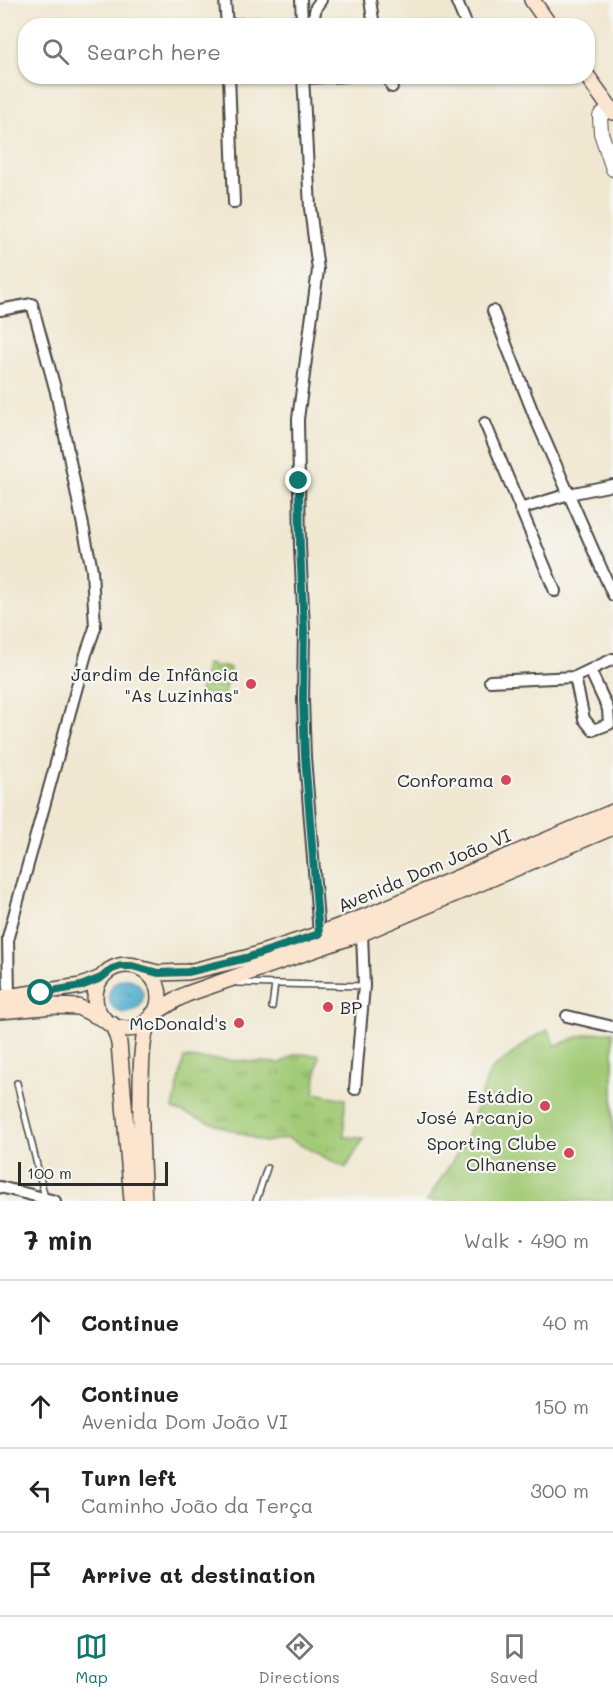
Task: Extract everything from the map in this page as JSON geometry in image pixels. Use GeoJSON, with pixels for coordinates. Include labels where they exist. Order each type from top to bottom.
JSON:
{"type":"FeatureCollection","features":[{"type":"Feature","properties":{"kind":"main road"},"geometry":{"type":"LineString","coordinates":[[532,0],[544,18]]}},
{"type":"Feature","properties":{"kind":"main road"},"geometry":{"type":"LineString","coordinates":[[593,84],[611,110]]}},
{"type":"Feature","properties":{"kind":"main road","name":"Avenida Dom João VI"},"geometry":{"type":"LineString","coordinates":[[5,997],[81,986],[101,978],[118,966],[132,966],[158,973],[188,972],[246,958],[372,914],[613,812]]}},
{"type":"Feature","properties":{"kind":"main road","name":"Avenida Dom João VI"},"geometry":{"type":"LineString","coordinates":[[109,1023],[121,1028],[138,1026],[177,999],[362,933],[613,827]]}},
{"type":"Feature","properties":{"kind":"main road"},"geometry":{"type":"LineString","coordinates":[[138,1201],[143,1044],[158,1002],[158,990],[151,976],[142,969]]}},
{"type":"Feature","properties":{"kind":"main road"},"geometry":{"type":"LineString","coordinates":[[101,978],[96,989],[96,1001],[99,1012],[116,1033],[119,1042],[138,1201]]}},
{"type":"Feature","properties":{"kind":"main road"},"geometry":{"type":"LineString","coordinates":[[0,1011],[54,1006],[78,1007],[109,1023]]}},
{"type":"Feature","properties":{"kind":"street"},"geometry":{"type":"LineString","coordinates":[[225,0],[226,18]]}},
{"type":"Feature","properties":{"kind":"street"},"geometry":{"type":"LineString","coordinates":[[301,0],[307,18]]}},
{"type":"Feature","properties":{"kind":"street"},"geometry":{"type":"LineString","coordinates":[[311,18],[321,0]]}},
{"type":"Feature","properties":{"kind":"street"},"geometry":{"type":"LineString","coordinates":[[370,0],[373,18]]}},
{"type":"Feature","properties":{"kind":"street"},"geometry":{"type":"LineString","coordinates":[[456,0],[464,18]]}},
{"type":"Feature","properties":{"kind":"street"},"geometry":{"type":"LineString","coordinates":[[229,84],[234,203]]}},
{"type":"Feature","properties":{"kind":"street"},"geometry":{"type":"LineString","coordinates":[[303,84],[310,208],[318,270],[298,419],[304,629],[303,700],[305,757],[319,934]]}},
{"type":"Feature","properties":{"kind":"street"},"geometry":{"type":"LineString","coordinates":[[611,110],[600,116],[601,133],[613,169]]}},
{"type":"Feature","properties":{"kind":"street"},"geometry":{"type":"LineString","coordinates":[[0,310],[32,304],[56,392],[92,570],[95,628],[8,937],[5,997]]}},
{"type":"Feature","properties":{"kind":"street"},"geometry":{"type":"LineString","coordinates":[[493,312],[534,415],[613,595]]}},
{"type":"Feature","properties":{"kind":"street"},"geometry":{"type":"LineString","coordinates":[[485,423],[555,591]]}},
{"type":"Feature","properties":{"kind":"street"},"geometry":{"type":"LineString","coordinates":[[520,509],[569,494],[613,485]]}},
{"type":"Feature","properties":{"kind":"street"},"geometry":{"type":"LineString","coordinates":[[489,681],[574,677],[613,659]]}},
{"type":"Feature","properties":{"kind":"street"},"geometry":{"type":"LineString","coordinates":[[574,677],[584,719],[593,730],[609,724],[608,709],[590,670]]}},
{"type":"Feature","properties":{"kind":"street"},"geometry":{"type":"LineString","coordinates":[[355,1089],[364,986],[362,933]]}},
{"type":"Feature","properties":{"kind":"street"},"geometry":{"type":"LineString","coordinates":[[567,1016],[613,1027]]}},
{"type":"Feature","properties":{"kind":"street"},"geometry":{"type":"LineString","coordinates":[[0,1187],[50,1200]]}},
{"type":"Feature","properties":{"kind":"lane"},"geometry":{"type":"LineString","coordinates":[[223,981],[364,986]]}},
{"type":"Feature","properties":{"kind":"lane"},"geometry":{"type":"LineString","coordinates":[[272,1007],[275,984]]}},
{"type":"Feature","properties":{"kind":"lane"},"geometry":{"type":"LineString","coordinates":[[17,1083],[50,1200]]}},
{"type":"Feature","properties":{"kind":"lane"},"geometry":{"type":"LineString","coordinates":[[256,1201],[267,1168]]}},
{"type":"Feature","properties":{"kind":"green space"},"geometry":{"type":"Polygon","coordinates":[[[206,664],[230,668],[224,696],[200,693],[206,664]]]}},
{"type":"Feature","properties":{"kind":"green space","name":"Estádio José Arcanjo"},"geometry":{"type":"Polygon","coordinates":[[[548,1030],[556,1046],[583,1035],[613,1032],[613,1201],[427,1201],[465,1141],[490,1071],[531,1039],[548,1030]]]}},
{"type":"Feature","properties":{"kind":"green space"},"geometry":{"type":"Polygon","coordinates":[[[296,1054],[319,1055],[314,1093],[345,1099],[344,1137],[364,1138],[346,1168],[287,1138],[264,1142],[173,1109],[184,1058],[280,1063],[296,1054]]]}},
{"type":"Feature","properties":{"kind":"water"},"geometry":{"type":"Polygon","coordinates":[[[126,979],[138,984],[143,996],[138,1008],[126,1013],[114,1008],[109,996],[114,984],[126,979]]]}},
{"type":"Feature","properties":{"kind":"place","name":"Jardim de Infância \"As Luzinhas\""},"geometry":{"type":"Point","coordinates":[251,684]}},
{"type":"Feature","properties":{"kind":"place","name":"Conforama"},"geometry":{"type":"Point","coordinates":[506,780]}},
{"type":"Feature","properties":{"kind":"place","name":"BP"},"geometry":{"type":"Point","coordinates":[328,1007]}},
{"type":"Feature","properties":{"kind":"place","name":"McDonald's"},"geometry":{"type":"Point","coordinates":[239,1023]}},
{"type":"Feature","properties":{"kind":"place","name":"Estádio José Arcanjo"},"geometry":{"type":"Point","coordinates":[545,1106]}},
{"type":"Feature","properties":{"kind":"place","name":"Sporting Clube Olhanense"},"geometry":{"type":"Point","coordinates":[569,1153]}},
{"type":"Feature","properties":{"kind":"route"},"geometry":{"type":"LineString","coordinates":[[41,993],[81,986],[121,966],[132,966],[158,973],[181,974],[246,958],[319,934],[305,757],[299,481]]}}]}
